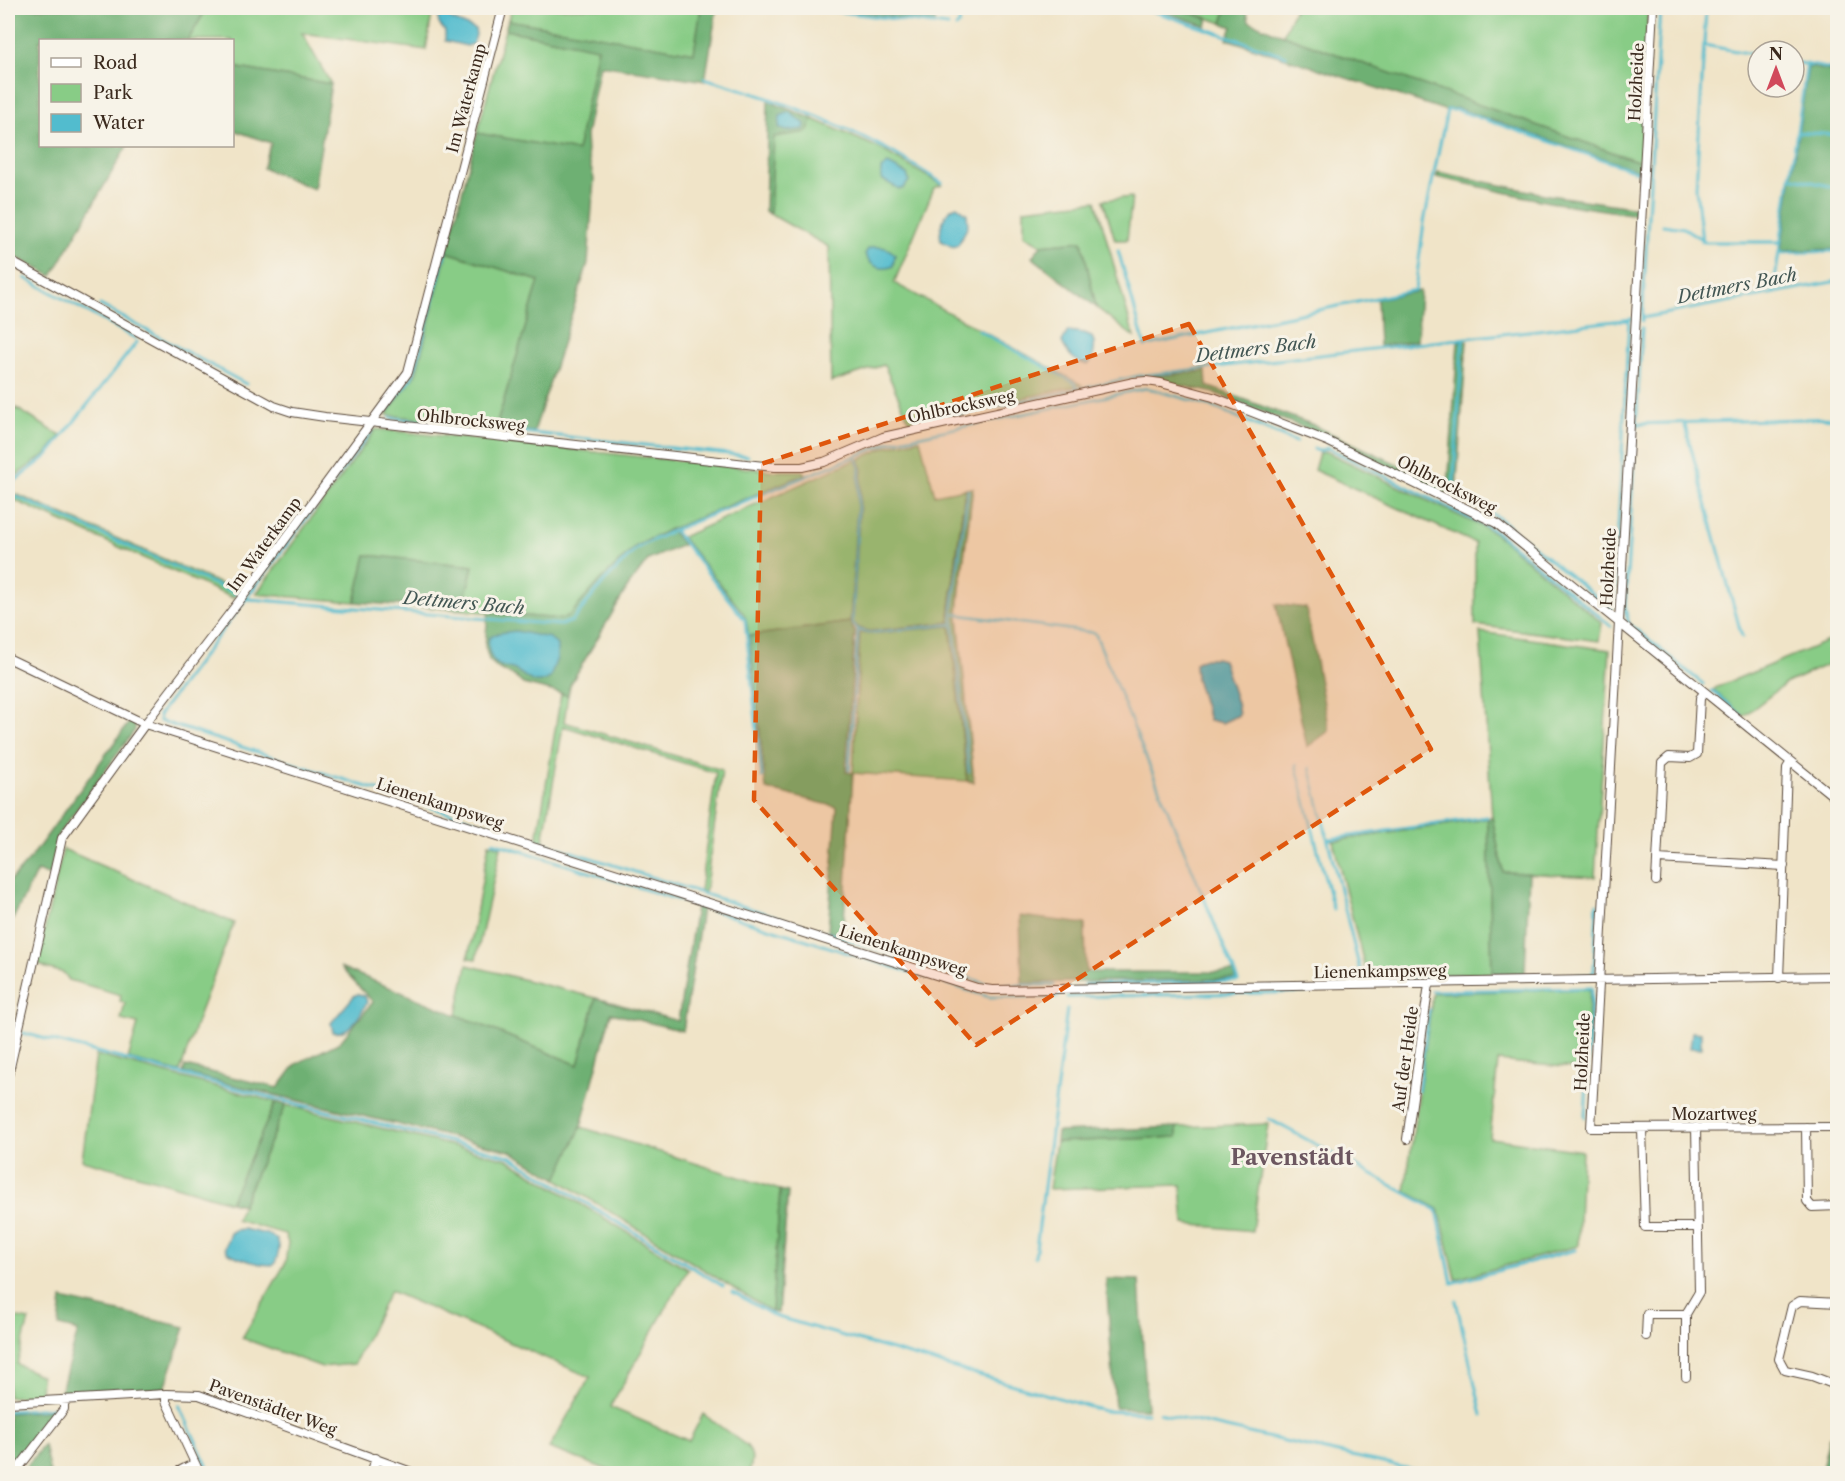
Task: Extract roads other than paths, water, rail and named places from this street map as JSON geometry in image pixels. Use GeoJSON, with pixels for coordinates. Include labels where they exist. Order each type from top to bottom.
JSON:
{"type":"FeatureCollection","features":[{"type":"Feature","properties":{"kind":"street","name":"Im Waterkamp"},"geometry":{"type":"LineString","coordinates":[[8,1076],[62,838],[408,372],[503,8]]}},
{"type":"Feature","properties":{"kind":"street","name":"Holzheide"},"geometry":{"type":"LineString","coordinates":[[1591,1128],[1653,8]]}},
{"type":"Feature","properties":{"kind":"street","name":"Ohlbrocksweg"},"geometry":{"type":"LineString","coordinates":[[8,260],[274,406],[292,412],[372,422],[774,467],[802,467],[824,462],[883,437],[1134,382],[1161,383],[1213,396],[1327,441],[1472,510],[1496,524],[1838,800]]}},
{"type":"Feature","properties":{"kind":"street","name":"Lienenkampsweg"},"geometry":{"type":"LineString","coordinates":[[8,658],[145,724],[977,988],[1063,990],[1838,976]]}},
{"type":"Feature","properties":{"kind":"street"},"geometry":{"type":"LineString","coordinates":[[1656,881],[1662,763],[1669,757],[1690,759],[1697,754],[1701,698],[1704,693]]}},
{"type":"Feature","properties":{"kind":"street"},"geometry":{"type":"LineString","coordinates":[[1779,978],[1787,768],[1791,762]]}},
{"type":"Feature","properties":{"kind":"street"},"geometry":{"type":"LineString","coordinates":[[1657,859],[1784,866]]}},
{"type":"Feature","properties":{"kind":"street","name":"Auf der Heide"},"geometry":{"type":"LineString","coordinates":[[1407,1138],[1429,984]]}},
{"type":"Feature","properties":{"kind":"street"},"geometry":{"type":"LineString","coordinates":[[1686,1377],[1686,1314],[1699,1292],[1696,1127]]}},
{"type":"Feature","properties":{"kind":"street"},"geometry":{"type":"LineString","coordinates":[[1806,1127],[1807,1201],[1812,1207],[1838,1206]]}},
{"type":"Feature","properties":{"kind":"street","name":"Mozartweg"},"geometry":{"type":"LineString","coordinates":[[1591,1128],[1838,1127]]}},
{"type":"Feature","properties":{"kind":"street"},"geometry":{"type":"LineString","coordinates":[[1642,1128],[1645,1227],[1698,1227]]}},
{"type":"Feature","properties":{"kind":"street"},"geometry":{"type":"LineString","coordinates":[[1838,1303],[1800,1301],[1792,1306],[1779,1359],[1785,1370],[1812,1376],[1838,1386]]}},
{"type":"Feature","properties":{"kind":"street"},"geometry":{"type":"LineString","coordinates":[[1646,1336],[1647,1314],[1686,1314]]}},
{"type":"Feature","properties":{"kind":"street","name":"Pavenstädter Weg"},"geometry":{"type":"LineString","coordinates":[[8,1402],[186,1393],[206,1397],[417,1473]]}},
{"type":"Feature","properties":{"kind":"street"},"geometry":{"type":"LineString","coordinates":[[166,1394],[166,1401],[200,1473]]}},
{"type":"Feature","properties":{"kind":"street"},"geometry":{"type":"LineString","coordinates":[[14,1473],[64,1409],[64,1400]]}},
{"type":"Feature","properties":{"kind":"street"},"geometry":{"type":"LineString","coordinates":[[371,1473],[376,1458]]}},
{"type":"Feature","properties":{"kind":"street"},"geometry":{"type":"LineString","coordinates":[[173,1473],[195,1463]]}},
{"type":"Feature","properties":{"kind":"water"},"geometry":{"type":"Polygon","coordinates":[[[444,14],[475,29],[473,44],[467,46],[445,41],[445,31],[439,24],[438,18],[444,14]]]}},
{"type":"Feature","properties":{"kind":"water"},"geometry":{"type":"Polygon","coordinates":[[[789,112],[805,124],[804,129],[786,131],[779,127],[780,116],[789,112]]]}},
{"type":"Feature","properties":{"kind":"water"},"geometry":{"type":"Polygon","coordinates":[[[888,164],[907,174],[909,181],[903,189],[881,179],[881,169],[888,164]]]}},
{"type":"Feature","properties":{"kind":"water"},"geometry":{"type":"Polygon","coordinates":[[[957,206],[967,214],[968,226],[958,245],[953,247],[941,241],[941,231],[946,215],[957,206]]]}},
{"type":"Feature","properties":{"kind":"water"},"geometry":{"type":"Polygon","coordinates":[[[873,247],[885,248],[893,252],[895,255],[893,266],[880,268],[869,261],[865,254],[873,247]]]}},
{"type":"Feature","properties":{"kind":"water"},"geometry":{"type":"Polygon","coordinates":[[[1068,331],[1091,336],[1094,344],[1093,354],[1088,365],[1075,360],[1064,346],[1062,342],[1068,331]]]}},
{"type":"Feature","properties":{"kind":"water"},"geometry":{"type":"Polygon","coordinates":[[[516,631],[550,638],[557,645],[557,658],[550,678],[535,682],[494,661],[488,646],[489,638],[498,633],[516,631]]]}},
{"type":"Feature","properties":{"kind":"water"},"geometry":{"type":"Polygon","coordinates":[[[1205,658],[1223,660],[1237,703],[1239,715],[1222,723],[1209,720],[1196,679],[1195,663],[1205,658]]]}},
{"type":"Feature","properties":{"kind":"water"},"geometry":{"type":"Polygon","coordinates":[[[355,995],[365,996],[367,1002],[358,1018],[344,1031],[333,1032],[331,1023],[355,995]]]}},
{"type":"Feature","properties":{"kind":"water"},"geometry":{"type":"Polygon","coordinates":[[[1692,1032],[1701,1033],[1701,1048],[1690,1048],[1692,1032]]]}},
{"type":"Feature","properties":{"kind":"water"},"geometry":{"type":"Polygon","coordinates":[[[243,1229],[274,1237],[278,1241],[278,1255],[274,1265],[250,1262],[227,1252],[225,1248],[230,1233],[243,1229]]]}},
{"type":"Feature","properties":{"kind":"waterway"},"geometry":{"type":"LineString","coordinates":[[812,8],[948,26]]}},
{"type":"Feature","properties":{"kind":"waterway"},"geometry":{"type":"LineString","coordinates":[[956,27],[959,24],[961,8]]}},
{"type":"Feature","properties":{"kind":"waterway"},"geometry":{"type":"LineString","coordinates":[[1144,8],[1286,56]]}},
{"type":"Feature","properties":{"kind":"waterway"},"geometry":{"type":"LineString","coordinates":[[1642,321],[1660,8]]}},
{"type":"Feature","properties":{"kind":"waterway"},"geometry":{"type":"LineString","coordinates":[[1702,241],[1696,188],[1706,8]]}},
{"type":"Feature","properties":{"kind":"waterway"},"geometry":{"type":"LineString","coordinates":[[1704,45],[1746,53]]}},
{"type":"Feature","properties":{"kind":"waterway"},"geometry":{"type":"LineString","coordinates":[[1806,64],[1838,70]]}},
{"type":"Feature","properties":{"kind":"waterway"},"geometry":{"type":"LineString","coordinates":[[1773,293],[1807,64]]}},
{"type":"Feature","properties":{"kind":"waterway"},"geometry":{"type":"LineString","coordinates":[[704,78],[771,99],[837,125],[887,149],[942,183]]}},
{"type":"Feature","properties":{"kind":"waterway"},"geometry":{"type":"LineString","coordinates":[[1118,250],[1145,346],[1415,290],[1424,222],[1447,110],[1457,110],[1639,172]]}},
{"type":"Feature","properties":{"kind":"waterway"},"geometry":{"type":"LineString","coordinates":[[1797,132],[1838,135]]}},
{"type":"Feature","properties":{"kind":"waterway"},"geometry":{"type":"LineString","coordinates":[[1790,177],[1838,188]]}},
{"type":"Feature","properties":{"kind":"waterway"},"geometry":{"type":"LineString","coordinates":[[1663,225],[1684,228],[1706,242],[1781,242]]}},
{"type":"Feature","properties":{"kind":"waterway"},"geometry":{"type":"LineString","coordinates":[[387,410],[412,377],[415,369],[446,249]]}},
{"type":"Feature","properties":{"kind":"waterway"},"geometry":{"type":"LineString","coordinates":[[1779,253],[1838,251]]}},
{"type":"Feature","properties":{"kind":"waterway"},"geometry":{"type":"LineString","coordinates":[[25,278],[135,338]]}},
{"type":"Feature","properties":{"kind":"waterway","name":"Dettmers Bach"},"geometry":{"type":"LineString","coordinates":[[1642,318],[1838,281]]}},
{"type":"Feature","properties":{"kind":"waterway"},"geometry":{"type":"LineString","coordinates":[[100,305],[246,384]]}},
{"type":"Feature","properties":{"kind":"waterway","name":"Dettmers Bach"},"geometry":{"type":"LineString","coordinates":[[887,431],[1138,376],[1632,319]]}},
{"type":"Feature","properties":{"kind":"waterway"},"geometry":{"type":"LineString","coordinates":[[1463,339],[1453,492],[1496,516],[1611,609],[1614,604],[1629,320]]}},
{"type":"Feature","properties":{"kind":"waterway"},"geometry":{"type":"LineString","coordinates":[[1642,328],[1625,609],[1629,624],[1703,684]]}},
{"type":"Feature","properties":{"kind":"waterway"},"geometry":{"type":"LineString","coordinates":[[978,330],[1075,383],[1077,389]]}},
{"type":"Feature","properties":{"kind":"waterway"},"geometry":{"type":"LineString","coordinates":[[8,486],[47,456],[137,342]]}},
{"type":"Feature","properties":{"kind":"waterway","name":"Dettmers Bach"},"geometry":{"type":"LineString","coordinates":[[8,496],[17,497],[248,599],[561,625],[572,621],[604,582],[637,548],[674,530],[890,442],[1147,388],[1211,406],[1296,442]]}},
{"type":"Feature","properties":{"kind":"waterway"},"geometry":{"type":"LineString","coordinates":[[390,418],[748,456]]}},
{"type":"Feature","properties":{"kind":"waterway"},"geometry":{"type":"LineString","coordinates":[[1636,424],[1838,418]]}},
{"type":"Feature","properties":{"kind":"waterway"},"geometry":{"type":"LineString","coordinates":[[1684,422],[1742,637]]}},
{"type":"Feature","properties":{"kind":"waterway"},"geometry":{"type":"LineString","coordinates":[[372,430],[159,715],[160,721],[991,985],[1054,985]]}},
{"type":"Feature","properties":{"kind":"waterway"},"geometry":{"type":"LineString","coordinates":[[1314,449],[1318,451],[1328,448],[1494,530],[1611,626]]}},
{"type":"Feature","properties":{"kind":"waterway"},"geometry":{"type":"LineString","coordinates":[[856,456],[860,467],[852,622],[858,630],[869,633],[954,624]]}},
{"type":"Feature","properties":{"kind":"waterway"},"geometry":{"type":"LineString","coordinates":[[968,490],[952,611],[969,772]]}},
{"type":"Feature","properties":{"kind":"waterway"},"geometry":{"type":"LineString","coordinates":[[674,530],[745,620],[762,777]]}},
{"type":"Feature","properties":{"kind":"waterway"},"geometry":{"type":"LineString","coordinates":[[954,614],[1095,633],[1238,981],[1084,985]]}},
{"type":"Feature","properties":{"kind":"waterway"},"geometry":{"type":"LineString","coordinates":[[849,770],[858,630]]}},
{"type":"Feature","properties":{"kind":"waterway"},"geometry":{"type":"LineString","coordinates":[[1712,691],[1741,715]]}},
{"type":"Feature","properties":{"kind":"waterway"},"geometry":{"type":"LineString","coordinates":[[1296,765],[1333,909]]}},
{"type":"Feature","properties":{"kind":"waterway"},"geometry":{"type":"LineString","coordinates":[[1310,768],[1360,970]]}},
{"type":"Feature","properties":{"kind":"waterway"},"geometry":{"type":"LineString","coordinates":[[1329,839],[1487,817]]}},
{"type":"Feature","properties":{"kind":"waterway"},"geometry":{"type":"LineString","coordinates":[[493,842],[989,997],[1058,997]]}},
{"type":"Feature","properties":{"kind":"waterway"},"geometry":{"type":"LineString","coordinates":[[1368,978],[1591,975],[1594,971],[1597,904]]}},
{"type":"Feature","properties":{"kind":"waterway"},"geometry":{"type":"LineString","coordinates":[[1432,991],[1592,988],[1585,1117]]}},
{"type":"Feature","properties":{"kind":"waterway"},"geometry":{"type":"LineString","coordinates":[[1067,997],[1307,992]]}},
{"type":"Feature","properties":{"kind":"waterway"},"geometry":{"type":"LineString","coordinates":[[1035,1257],[1067,1009]]}},
{"type":"Feature","properties":{"kind":"waterway"},"geometry":{"type":"LineString","coordinates":[[1418,1091],[1429,1010]]}},
{"type":"Feature","properties":{"kind":"waterway"},"geometry":{"type":"LineString","coordinates":[[8,1030],[13,1031]]}},
{"type":"Feature","properties":{"kind":"waterway"},"geometry":{"type":"LineString","coordinates":[[23,1033],[509,1156],[723,1286]]}},
{"type":"Feature","properties":{"kind":"waterway"},"geometry":{"type":"LineString","coordinates":[[1269,1119],[1437,1210],[1452,1283],[1575,1250]]}},
{"type":"Feature","properties":{"kind":"waterway"},"geometry":{"type":"LineString","coordinates":[[733,1292],[774,1316],[1104,1411],[1147,1413]]}},
{"type":"Feature","properties":{"kind":"waterway"},"geometry":{"type":"LineString","coordinates":[[1456,1301],[1482,1415]]}},
{"type":"Feature","properties":{"kind":"waterway"},"geometry":{"type":"LineString","coordinates":[[179,1405],[211,1474]]}},
{"type":"Feature","properties":{"kind":"waterway"},"geometry":{"type":"LineString","coordinates":[[8,1411],[55,1408]]}},
{"type":"Feature","properties":{"kind":"waterway"},"geometry":{"type":"LineString","coordinates":[[1159,1413],[1428,1473]]}},
{"type":"Feature","properties":{"kind":"waterway"},"geometry":{"type":"LineString","coordinates":[[1826,1474],[1834,1436]]}},
{"type":"Feature","properties":{"kind":"district","name":"Pavenstädt"},"geometry":{"type":"Point","coordinates":[1292,1157]}}]}
